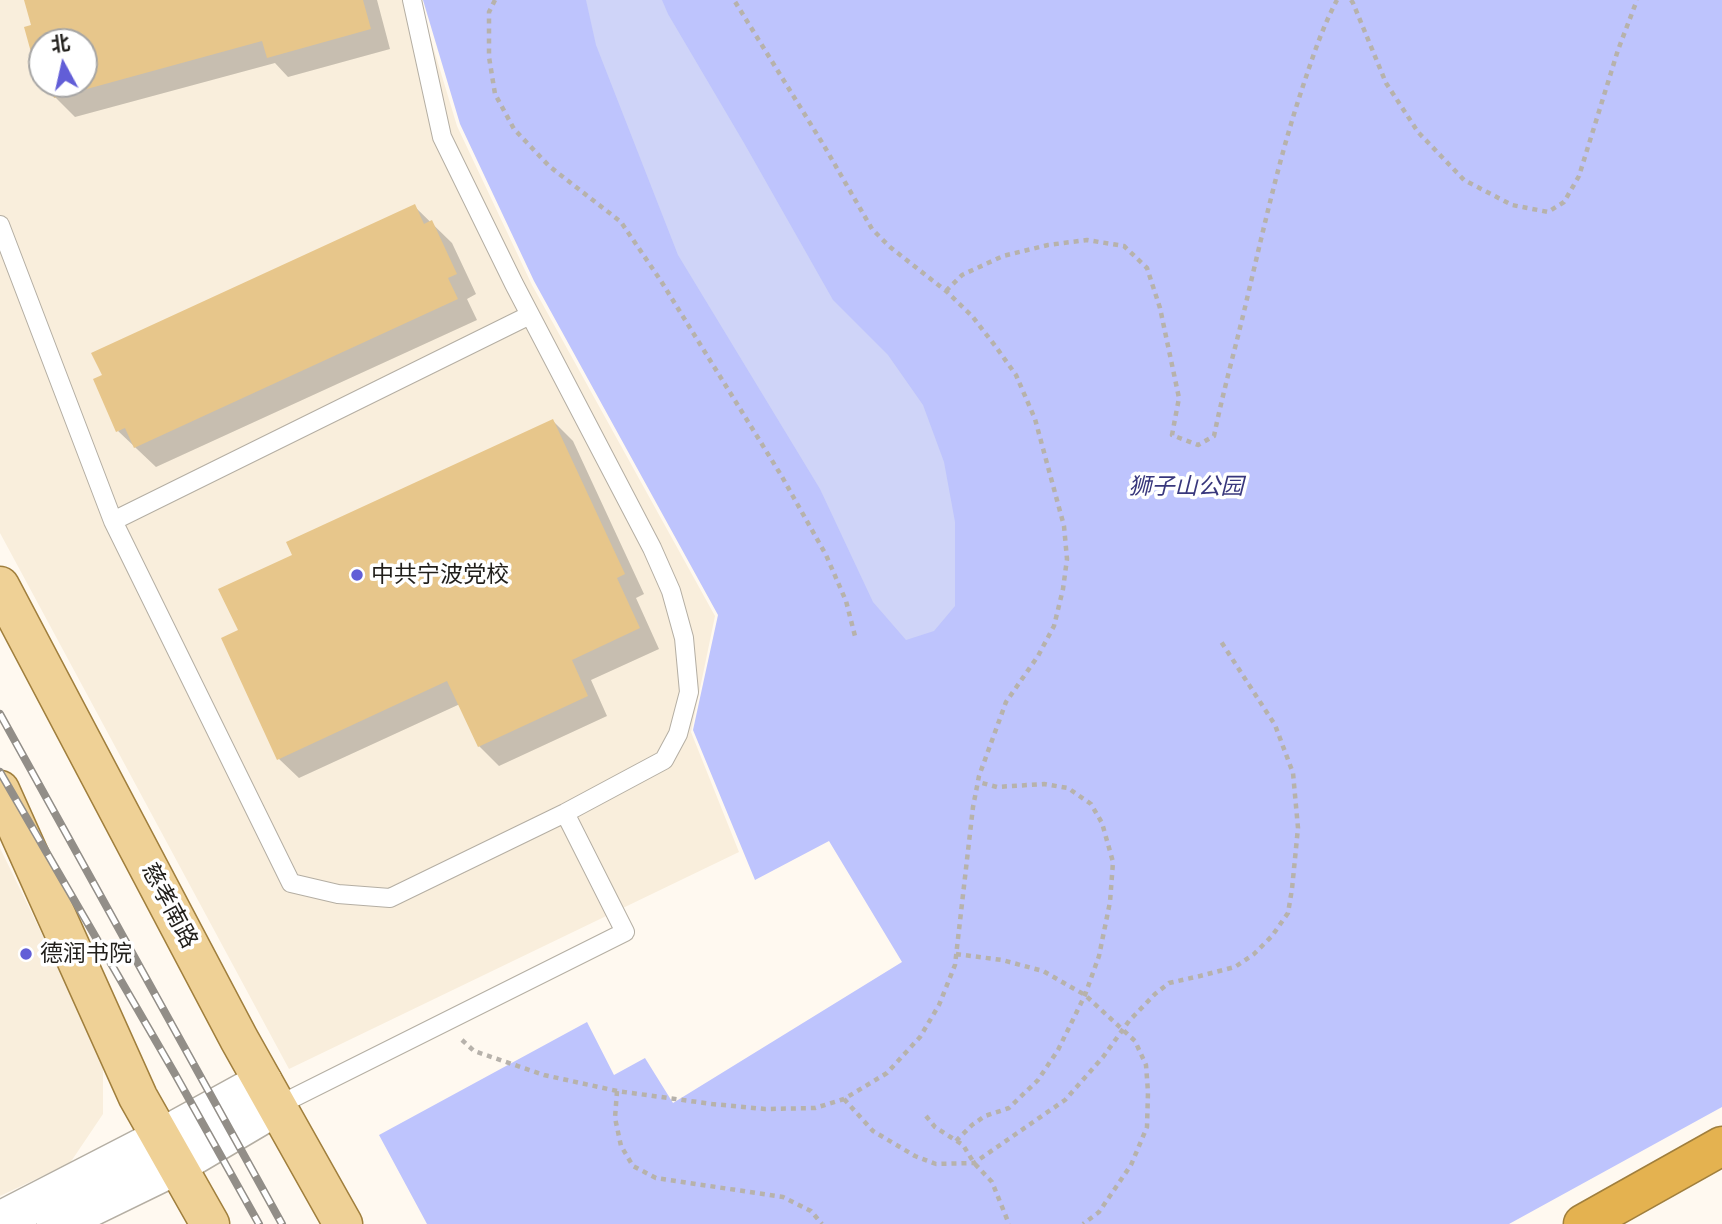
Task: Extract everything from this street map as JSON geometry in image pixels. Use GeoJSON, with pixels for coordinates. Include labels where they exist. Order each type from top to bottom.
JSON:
{"type":"FeatureCollection","features":[{"type":"Feature","properties":{"kind":"highway"},"geometry":{"type":"LineString","coordinates":[[1583,1224],[1722,1146]]}},
{"type":"Feature","properties":{"kind":"main road","name":"慈孝南路"},"geometry":{"type":"LineString","coordinates":[[0,586],[239,1039],[343,1224]]}},
{"type":"Feature","properties":{"kind":"main road"},"geometry":{"type":"LineString","coordinates":[[0,790],[138,1097],[211,1224]]}},
{"type":"Feature","properties":{"kind":"street"},"geometry":{"type":"LineString","coordinates":[[56,1224],[169,1152],[270,1094]]}},
{"type":"Feature","properties":{"kind":"street"},"geometry":{"type":"LineString","coordinates":[[0,1221],[169,1152]]}},
{"type":"Feature","properties":{"kind":"lane"},"geometry":{"type":"LineString","coordinates":[[0,225],[113,521],[291,883],[338,894],[390,898],[565,813],[664,760],[678,734],[689,692],[684,638],[671,591],[652,548],[530,315],[442,137],[412,0]]}},
{"type":"Feature","properties":{"kind":"lane"},"geometry":{"type":"LineString","coordinates":[[113,521],[530,315]]}},
{"type":"Feature","properties":{"kind":"lane"},"geometry":{"type":"LineString","coordinates":[[270,1094],[442,1023],[625,932],[565,813]]}},
{"type":"Feature","properties":{"kind":"path"},"geometry":{"type":"LineString","coordinates":[[495,0],[489,12],[489,57],[495,94],[514,129],[549,166],[621,222],[661,281],[781,475],[826,555],[846,601],[856,640]]}},
{"type":"Feature","properties":{"kind":"path"},"geometry":{"type":"LineString","coordinates":[[442,1023],[474,1051],[544,1075],[617,1091],[712,1104],[765,1109],[815,1108],[844,1099],[887,1073],[920,1037],[939,1005],[955,965],[978,782],[1006,702],[1038,656],[1054,626],[1063,589],[1066,559],[1064,526],[1035,419],[1016,375],[972,316],[872,229],[734,0]]}},
{"type":"Feature","properties":{"kind":"path"},"geometry":{"type":"LineString","coordinates":[[946,291],[961,275],[1003,256],[1048,245],[1087,240],[1124,246],[1147,268],[1160,308],[1179,398],[1172,435],[1198,445],[1214,436],[1266,215],[1294,114],[1315,48],[1337,0]]}},
{"type":"Feature","properties":{"kind":"path"},"geometry":{"type":"LineString","coordinates":[[1350,0],[1386,83],[1418,132],[1464,180],[1512,205],[1548,212],[1564,202],[1578,176],[1637,0]]}},
{"type":"Feature","properties":{"kind":"path"},"geometry":{"type":"LineString","coordinates":[[844,1099],[873,1131],[915,1156],[936,1164],[974,1163],[1065,1100],[1138,1012],[1169,983],[1235,967],[1254,954],[1272,936],[1287,913],[1292,889],[1298,828],[1293,773],[1275,725],[1220,640]]}},
{"type":"Feature","properties":{"kind":"path"},"geometry":{"type":"LineString","coordinates":[[956,1141],[985,1116],[1009,1108],[1038,1080],[1058,1050],[1085,995],[1099,956],[1110,902],[1113,862],[1102,823],[1091,804],[1068,788],[1044,784],[997,787],[978,782]]}},
{"type":"Feature","properties":{"kind":"path"},"geometry":{"type":"LineString","coordinates":[[957,954],[1002,960],[1043,971],[1085,995],[1135,1041],[1146,1065],[1147,1127],[1131,1165],[1099,1212],[1083,1224]]}},
{"type":"Feature","properties":{"kind":"path"},"geometry":{"type":"LineString","coordinates":[[617,1091],[615,1118],[621,1146],[633,1166],[656,1178],[782,1197],[811,1211],[822,1224]]}},
{"type":"Feature","properties":{"kind":"path"},"geometry":{"type":"LineString","coordinates":[[926,1116],[935,1127],[963,1145],[974,1163],[992,1182],[1009,1224]]}},
{"type":"Feature","properties":{"kind":"shaded area","name":"中共宁波党校"},"geometry":{"type":"Polygon","coordinates":[[[0,0],[419,0],[457,126],[532,285],[715,616],[691,732],[739,852],[289,1069],[0,533],[0,0]]]}},
{"type":"Feature","properties":{"kind":"shaded area"},"geometry":{"type":"Polygon","coordinates":[[[586,0],[662,0],[833,300],[888,355],[923,405],[944,462],[955,522],[955,606],[934,631],[906,640],[873,602],[820,489],[678,255],[596,45],[586,0]]]}},
{"type":"Feature","properties":{"kind":"shaded area","name":"德润书院"},"geometry":{"type":"Polygon","coordinates":[[[0,848],[103,1059],[103,1114],[70,1163],[0,1196],[0,848]]]}},
{"type":"Feature","properties":{"kind":"green space","name":"狮子山公园"},"geometry":{"type":"Polygon","coordinates":[[[423,0],[1722,0],[1722,1107],[1509,1224],[427,1224],[379,1135],[587,1022],[614,1075],[645,1058],[673,1103],[902,962],[829,841],[755,880],[693,730],[718,615],[534,281],[460,124],[423,0]]]}},
{"type":"Feature","properties":{"kind":"building"},"geometry":{"type":"Polygon","coordinates":[[[24,0],[363,0],[371,29],[267,58],[262,41],[98,86],[98,28],[28,28],[28,41],[24,27],[31,25],[24,0]]]}},
{"type":"Feature","properties":{"kind":"building"},"geometry":{"type":"Polygon","coordinates":[[[415,204],[424,224],[432,220],[457,274],[448,278],[458,299],[134,448],[125,428],[116,432],[93,379],[102,375],[91,353],[415,204]]]}},
{"type":"Feature","properties":{"kind":"building"},"geometry":{"type":"Polygon","coordinates":[[[553,419],[625,574],[617,578],[640,628],[572,660],[588,696],[478,747],[447,681],[277,760],[221,638],[238,630],[218,589],[292,555],[286,542],[553,419]]]}},
{"type":"Feature","properties":{"kind":"railway"},"geometry":{"type":"LineString","coordinates":[[0,714],[282,1224]]}},
{"type":"Feature","properties":{"kind":"railway"},"geometry":{"type":"LineString","coordinates":[[0,772],[259,1224]]}},
{"type":"Feature","properties":{"kind":"place","name":"中共宁波党校"},"geometry":{"type":"Point","coordinates":[357,575]}},
{"type":"Feature","properties":{"kind":"place","name":"德润书院"},"geometry":{"type":"Point","coordinates":[26,954]}}]}
